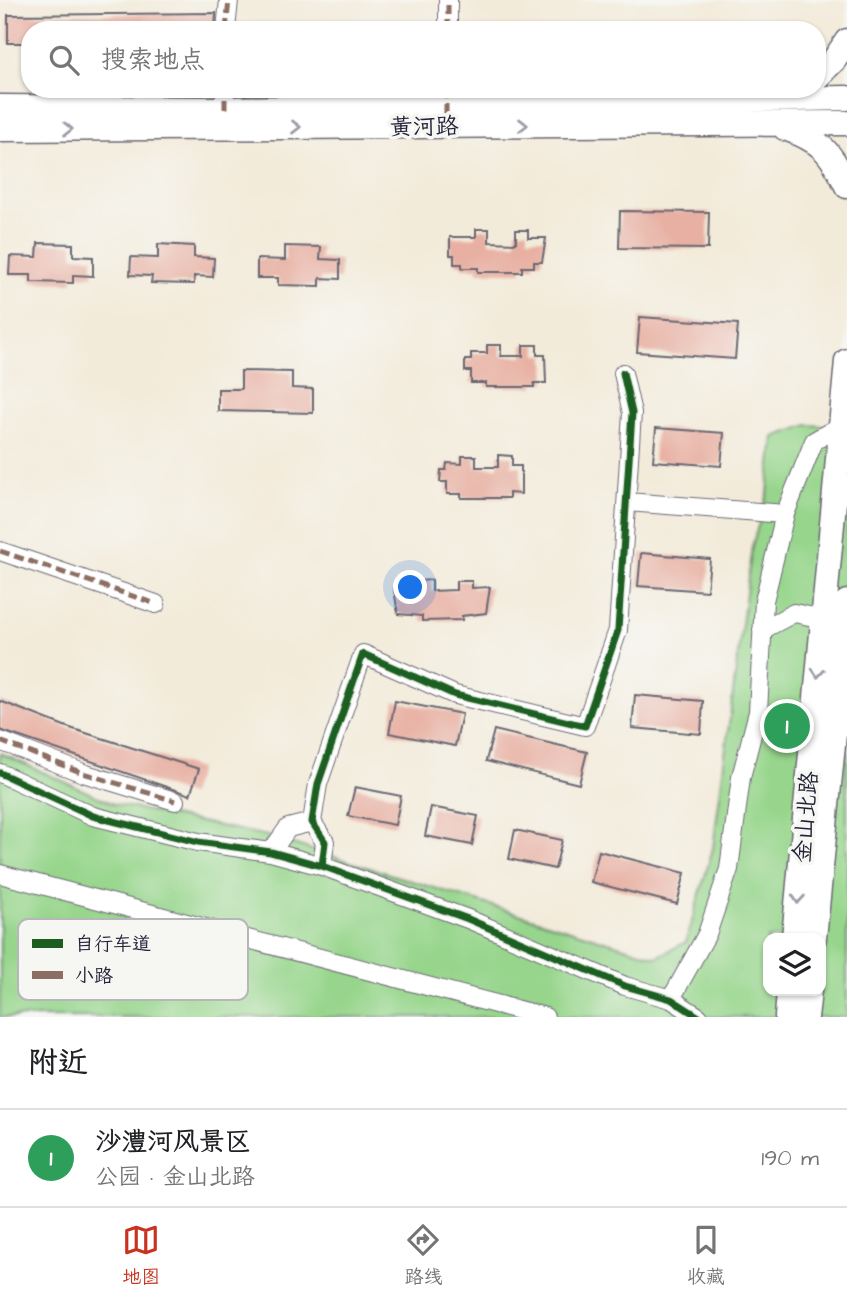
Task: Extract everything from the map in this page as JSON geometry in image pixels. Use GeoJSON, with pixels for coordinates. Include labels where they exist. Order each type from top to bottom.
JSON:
{"type":"FeatureCollection","features":[{"type":"Feature","properties":{"kind":"main road"},"geometry":{"type":"LineString","coordinates":[[826,68],[835,60],[847,40]]}},
{"type":"Feature","properties":{"kind":"main road"},"geometry":{"type":"LineString","coordinates":[[784,98],[770,112],[810,137],[832,155],[847,186]]}},
{"type":"Feature","properties":{"kind":"main road","name":"黄河路"},"geometry":{"type":"LineString","coordinates":[[770,112],[847,98]]}},
{"type":"Feature","properties":{"kind":"main road","name":"黄河路"},"geometry":{"type":"LineString","coordinates":[[0,107],[225,99],[446,107],[770,112],[847,123]]}},
{"type":"Feature","properties":{"kind":"main road","name":"黄河路"},"geometry":{"type":"LineString","coordinates":[[0,129],[446,107]]}},
{"type":"Feature","properties":{"kind":"main road","name":"金山北路"},"geometry":{"type":"LineString","coordinates":[[794,933],[847,361]]}},
{"type":"Feature","properties":{"kind":"main road","name":"金山北路"},"geometry":{"type":"LineString","coordinates":[[814,933],[847,602]]}},
{"type":"Feature","properties":{"kind":"main road"},"geometry":{"type":"LineString","coordinates":[[787,1017],[789,996]]}},
{"type":"Feature","properties":{"kind":"main road"},"geometry":{"type":"LineString","coordinates":[[806,1017],[808,996]]}},
{"type":"Feature","properties":{"kind":"street"},"geometry":{"type":"LineString","coordinates":[[227,21],[229,0]]}},
{"type":"Feature","properties":{"kind":"street"},"geometry":{"type":"LineString","coordinates":[[448,0],[448,21]]}},
{"type":"Feature","properties":{"kind":"street"},"geometry":{"type":"LineString","coordinates":[[322,866],[325,842],[312,822],[318,785],[363,654],[455,695],[585,726],[618,629],[632,413],[623,373]]}},
{"type":"Feature","properties":{"kind":"street"},"geometry":{"type":"LineString","coordinates":[[671,999],[707,934],[729,869],[741,777],[758,712],[764,601],[785,514],[814,441],[842,425]]}},
{"type":"Feature","properties":{"kind":"street"},"geometry":{"type":"LineString","coordinates":[[627,502],[785,514]]}},
{"type":"Feature","properties":{"kind":"street"},"geometry":{"type":"LineString","coordinates":[[0,551],[156,604]]}},
{"type":"Feature","properties":{"kind":"street"},"geometry":{"type":"LineString","coordinates":[[762,631],[794,613],[814,618],[822,628]]}},
{"type":"Feature","properties":{"kind":"street"},"geometry":{"type":"LineString","coordinates":[[0,741],[83,773],[175,801]]}},
{"type":"Feature","properties":{"kind":"street"},"geometry":{"type":"LineString","coordinates":[[0,773],[93,816],[198,842],[271,852],[322,866],[468,919],[625,986],[671,999],[699,1017]]}},
{"type":"Feature","properties":{"kind":"street"},"geometry":{"type":"LineString","coordinates":[[271,852],[288,828],[312,822]]}},
{"type":"Feature","properties":{"kind":"street"},"geometry":{"type":"LineString","coordinates":[[0,874],[172,919]]}},
{"type":"Feature","properties":{"kind":"street"},"geometry":{"type":"LineString","coordinates":[[248,939],[545,1017]]}},
{"type":"Feature","properties":{"kind":"green space"},"geometry":{"type":"Polygon","coordinates":[[[808,425],[847,428],[847,1017],[0,1017],[0,753],[114,804],[267,836],[657,957],[686,942],[713,848],[752,546],[768,493],[774,437],[808,425]]]}},
{"type":"Feature","properties":{"kind":"building"},"geometry":{"type":"Polygon","coordinates":[[[216,13],[216,21],[21,21],[21,43],[8,43],[8,15],[216,13]]]}},
{"type":"Feature","properties":{"kind":"building"},"geometry":{"type":"Polygon","coordinates":[[[620,211],[709,212],[708,249],[619,248],[620,211]]]}},
{"type":"Feature","properties":{"kind":"building"},"geometry":{"type":"Polygon","coordinates":[[[476,229],[489,229],[489,242],[516,243],[516,230],[528,230],[528,238],[546,238],[542,262],[534,262],[534,267],[522,267],[522,272],[478,272],[478,268],[462,268],[462,264],[454,264],[454,255],[450,255],[450,237],[476,237],[476,229]]]}},
{"type":"Feature","properties":{"kind":"building"},"geometry":{"type":"Polygon","coordinates":[[[38,243],[73,244],[73,256],[93,257],[93,276],[73,275],[73,283],[31,282],[31,275],[9,275],[10,256],[37,257],[38,243]]]}},
{"type":"Feature","properties":{"kind":"building"},"geometry":{"type":"Polygon","coordinates":[[[158,244],[194,246],[194,257],[214,258],[213,277],[194,276],[194,284],[151,283],[152,276],[130,275],[131,257],[158,258],[158,244]]]}},
{"type":"Feature","properties":{"kind":"building"},"geometry":{"type":"Polygon","coordinates":[[[285,246],[321,247],[320,259],[340,260],[340,279],[320,278],[320,286],[278,285],[278,278],[257,278],[257,259],[285,260],[285,246]]]}},
{"type":"Feature","properties":{"kind":"building"},"geometry":{"type":"Polygon","coordinates":[[[640,317],[738,324],[735,359],[637,352],[640,317]]]}},
{"type":"Feature","properties":{"kind":"building"},"geometry":{"type":"Polygon","coordinates":[[[487,345],[501,345],[501,356],[523,356],[523,345],[537,345],[537,355],[545,355],[546,383],[534,383],[534,387],[486,387],[486,383],[471,383],[471,371],[465,371],[465,360],[471,360],[471,353],[487,353],[487,345]]]}},
{"type":"Feature","properties":{"kind":"building"},"geometry":{"type":"Polygon","coordinates":[[[241,371],[292,372],[292,388],[313,389],[313,413],[218,411],[218,389],[241,389],[241,371]]]}},
{"type":"Feature","properties":{"kind":"building"},"geometry":{"type":"Polygon","coordinates":[[[656,428],[724,433],[721,466],[653,461],[656,428]]]}},
{"type":"Feature","properties":{"kind":"building"},"geometry":{"type":"Polygon","coordinates":[[[498,455],[512,456],[512,466],[521,466],[521,494],[509,493],[509,498],[461,498],[461,494],[447,494],[447,482],[440,482],[441,470],[446,470],[447,463],[462,464],[462,456],[476,456],[476,467],[498,467],[498,455]]]}},
{"type":"Feature","properties":{"kind":"building"},"geometry":{"type":"Polygon","coordinates":[[[641,553],[710,559],[707,591],[638,586],[641,553]]]}},
{"type":"Feature","properties":{"kind":"building"},"geometry":{"type":"Polygon","coordinates":[[[432,580],[432,591],[456,590],[456,581],[472,581],[472,588],[490,587],[486,613],[462,616],[462,620],[422,621],[422,616],[398,614],[394,589],[418,589],[418,581],[432,580]]]}},
{"type":"Feature","properties":{"kind":"building"},"geometry":{"type":"Polygon","coordinates":[[[635,695],[703,701],[701,734],[632,728],[635,695]]]}},
{"type":"Feature","properties":{"kind":"building"},"geometry":{"type":"Polygon","coordinates":[[[0,701],[67,727],[199,769],[190,795],[0,730],[0,701]]]}},
{"type":"Feature","properties":{"kind":"building"},"geometry":{"type":"Polygon","coordinates":[[[395,701],[462,714],[455,746],[389,733],[395,701]]]}},
{"type":"Feature","properties":{"kind":"building"},"geometry":{"type":"Polygon","coordinates":[[[494,730],[587,752],[579,784],[486,761],[494,730]]]}},
{"type":"Feature","properties":{"kind":"building"},"geometry":{"type":"Polygon","coordinates":[[[355,787],[401,796],[395,825],[348,816],[355,787]]]}},
{"type":"Feature","properties":{"kind":"building"},"geometry":{"type":"Polygon","coordinates":[[[431,807],[478,816],[472,845],[425,836],[431,807]]]}},
{"type":"Feature","properties":{"kind":"building"},"geometry":{"type":"Polygon","coordinates":[[[515,830],[562,840],[555,869],[509,859],[515,830]]]}},
{"type":"Feature","properties":{"kind":"building"},"geometry":{"type":"Polygon","coordinates":[[[599,851],[685,873],[677,904],[591,882],[599,851]]]}},
{"type":"Feature","properties":{"kind":"marked path"},"geometry":{"type":"LineString","coordinates":[[227,21],[229,0]]}},
{"type":"Feature","properties":{"kind":"marked path"},"geometry":{"type":"LineString","coordinates":[[448,0],[448,21]]}},
{"type":"Feature","properties":{"kind":"marked path"},"geometry":{"type":"LineString","coordinates":[[225,98],[225,109]]}},
{"type":"Feature","properties":{"kind":"marked path"},"geometry":{"type":"LineString","coordinates":[[446,98],[446,125]]}},
{"type":"Feature","properties":{"kind":"marked path"},"geometry":{"type":"LineString","coordinates":[[0,551],[156,604]]}},
{"type":"Feature","properties":{"kind":"marked path"},"geometry":{"type":"LineString","coordinates":[[0,741],[83,773],[175,801]]}},
{"type":"Feature","properties":{"kind":"cycle path"},"geometry":{"type":"LineString","coordinates":[[322,866],[325,842],[312,822],[318,784],[363,654],[455,695],[585,726],[618,630],[632,413],[623,373]]}},
{"type":"Feature","properties":{"kind":"cycle path"},"geometry":{"type":"LineString","coordinates":[[0,773],[93,816],[198,842],[271,852],[322,866],[468,919],[625,986],[671,999],[699,1017]]}},
{"type":"Feature","properties":{"kind":"place","name":"沙澧河风景区"},"geometry":{"type":"Point","coordinates":[787,726]}}]}
